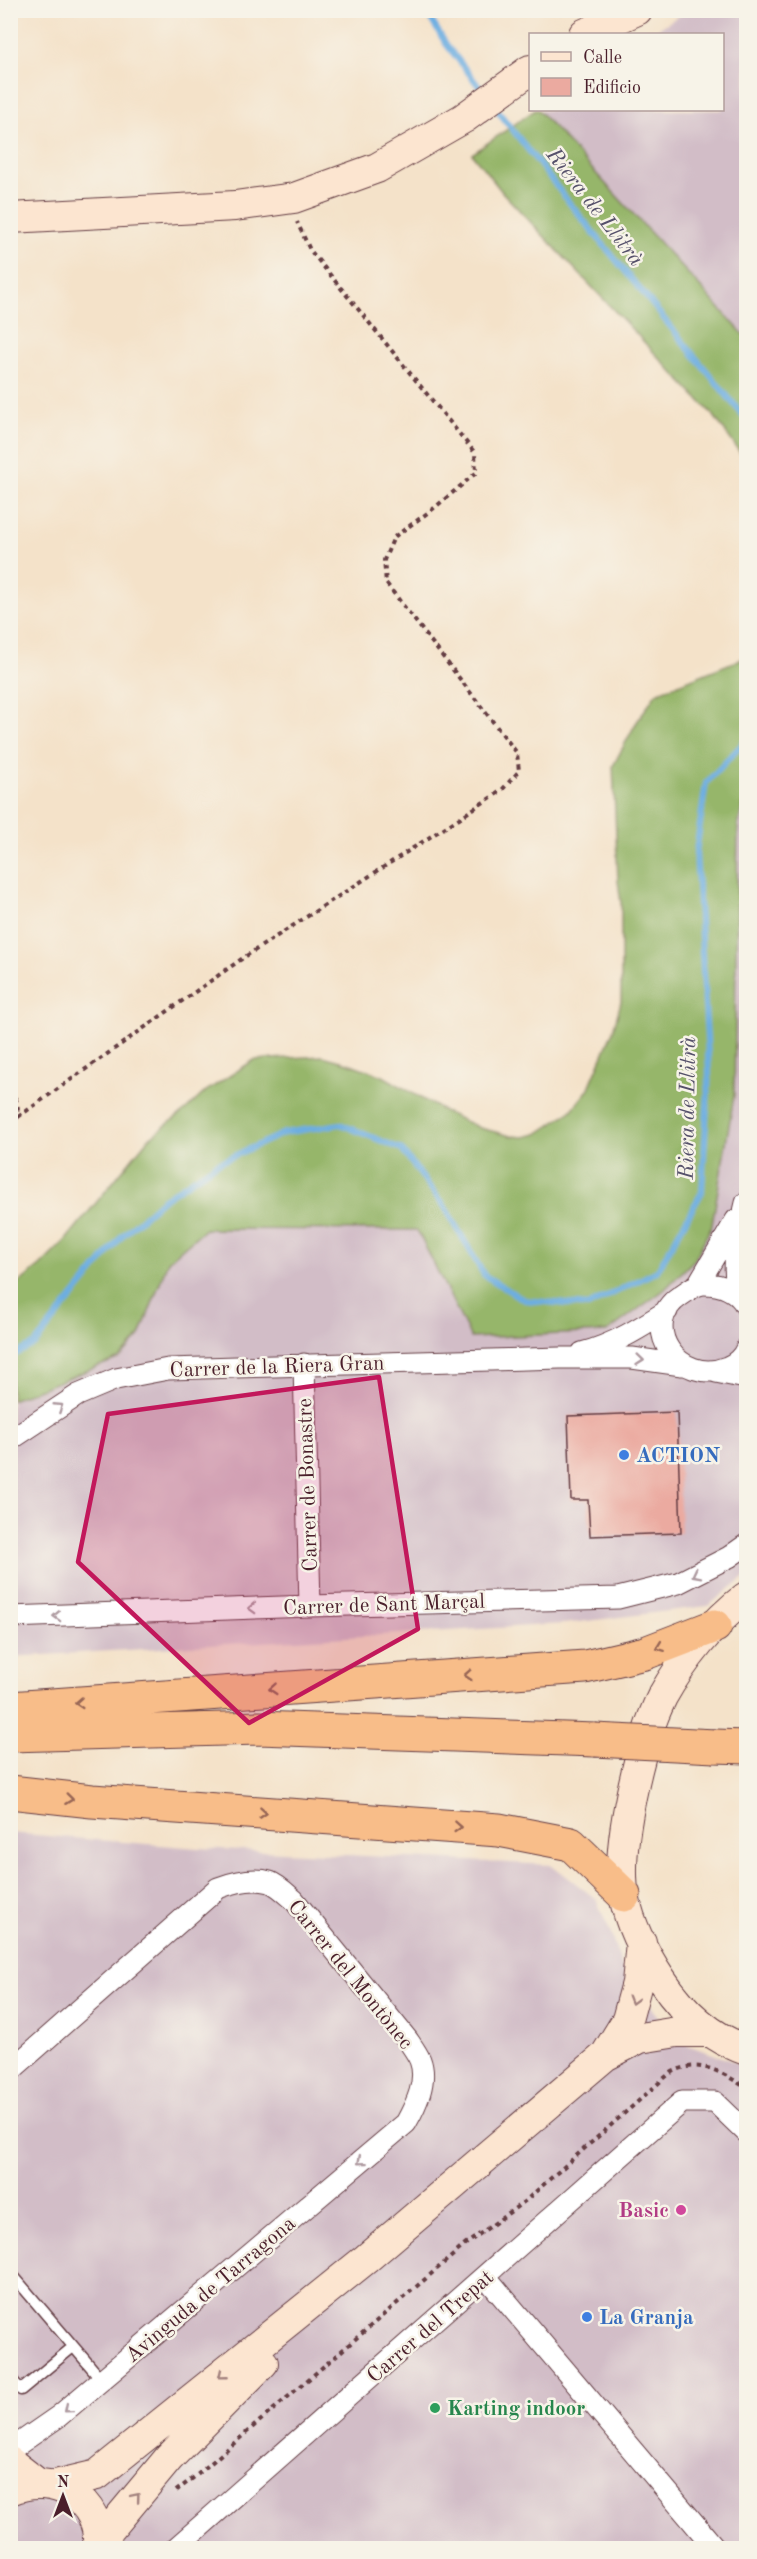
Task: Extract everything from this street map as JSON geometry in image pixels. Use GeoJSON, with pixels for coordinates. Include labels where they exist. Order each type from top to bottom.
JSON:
{"type":"FeatureCollection","features":[{"type":"Feature","properties":{"kind":"highway"},"geometry":{"type":"LineString","coordinates":[[10,1708],[585,1667],[645,1653],[715,1626]]}},
{"type":"Feature","properties":{"kind":"highway"},"geometry":{"type":"LineString","coordinates":[[10,1736],[259,1728],[747,1747]]}},
{"type":"Feature","properties":{"kind":"highway"},"geometry":{"type":"LineString","coordinates":[[10,1792],[92,1802],[499,1830],[571,1844],[624,1895]]}},
{"type":"Feature","properties":{"kind":"street"},"geometry":{"type":"LineString","coordinates":[[586,33],[637,10]]}},
{"type":"Feature","properties":{"kind":"street"},"geometry":{"type":"LineString","coordinates":[[10,218],[235,206],[294,198],[377,168],[464,118],[524,74]]}},
{"type":"Feature","properties":{"kind":"street"},"geometry":{"type":"LineString","coordinates":[[698,1284],[746,1203]]}},
{"type":"Feature","properties":{"kind":"street"},"geometry":{"type":"LineString","coordinates":[[742,1301],[734,1273],[736,1245],[746,1203]]}},
{"type":"Feature","properties":{"kind":"street"},"geometry":{"type":"LineString","coordinates":[[698,1284],[717,1284],[732,1290],[742,1301]]}},
{"type":"Feature","properties":{"kind":"street","name":"Carrer de la Riera Gran"},"geometry":{"type":"LineString","coordinates":[[560,1358],[598,1349],[634,1332],[667,1311],[670,1302],[698,1284]]}},
{"type":"Feature","properties":{"kind":"street"},"geometry":{"type":"LineString","coordinates":[[667,1311],[663,1321],[663,1336],[670,1352],[682,1365]]}},
{"type":"Feature","properties":{"kind":"street"},"geometry":{"type":"LineString","coordinates":[[716,1372],[733,1365],[747,1349]]}},
{"type":"Feature","properties":{"kind":"street","name":"Carrer de la Riera Gran"},"geometry":{"type":"LineString","coordinates":[[10,1440],[78,1395],[116,1379],[168,1369],[632,1358],[682,1365],[700,1372],[716,1372],[747,1378]]}},
{"type":"Feature","properties":{"kind":"street","name":"Carrer de Bonastre"},"geometry":{"type":"LineString","coordinates":[[304,1364],[310,1606]]}},
{"type":"Feature","properties":{"kind":"street","name":"Carrer de Sant Marçal"},"geometry":{"type":"LineString","coordinates":[[10,1617],[618,1598],[678,1583],[729,1557],[747,1545]]}},
{"type":"Feature","properties":{"kind":"street"},"geometry":{"type":"LineString","coordinates":[[747,1597],[715,1626],[686,1662],[662,1698],[635,1777],[627,1825],[624,1895],[641,1942],[671,1994],[688,2014],[710,2032],[747,2050]]}},
{"type":"Feature","properties":{"kind":"street","name":"Carrer del Montònec"},"geometry":{"type":"LineString","coordinates":[[10,2071],[218,1888],[232,1882],[248,1880],[271,1882],[294,1899],[407,2039],[420,2060],[422,2080],[416,2106],[406,2123]]}},
{"type":"Feature","properties":{"kind":"street"},"geometry":{"type":"LineString","coordinates":[[605,2056],[627,2020],[637,1983],[641,1942]]}},
{"type":"Feature","properties":{"kind":"street"},"geometry":{"type":"LineString","coordinates":[[34,2486],[97,2475],[366,2259],[605,2056],[640,2038],[677,2032],[710,2032]]}},
{"type":"Feature","properties":{"kind":"street","name":"Carrer del Trepat"},"geometry":{"type":"LineString","coordinates":[[176,2548],[682,2102],[715,2102],[747,2132]]}},
{"type":"Feature","properties":{"kind":"street","name":"Avinguda de Tarragona"},"geometry":{"type":"LineString","coordinates":[[10,2450],[59,2416],[406,2123]]}},
{"type":"Feature","properties":{"kind":"street"},"geometry":{"type":"LineString","coordinates":[[99,2545],[169,2458],[366,2259]]}},
{"type":"Feature","properties":{"kind":"street"},"geometry":{"type":"LineString","coordinates":[[486,2277],[715,2548]]}},
{"type":"Feature","properties":{"kind":"street"},"geometry":{"type":"LineString","coordinates":[[10,2462],[34,2486],[75,2495],[94,2519],[99,2545]]}},
{"type":"Feature","properties":{"kind":"lane"},"geometry":{"type":"LineString","coordinates":[[10,2272],[102,2380]]}},
{"type":"Feature","properties":{"kind":"lane"},"geometry":{"type":"LineString","coordinates":[[10,2378],[21,2390],[73,2347]]}},
{"type":"Feature","properties":{"kind":"path"},"geometry":{"type":"LineString","coordinates":[[10,1129],[18,1117],[243,958],[501,791],[519,771],[517,753],[386,583],[384,560],[394,537],[433,509],[476,473],[475,453],[310,250],[294,218],[294,198]]}},
{"type":"Feature","properties":{"kind":"path"},"geometry":{"type":"LineString","coordinates":[[10,1090],[17,1097],[18,1117]]}},
{"type":"Feature","properties":{"kind":"path"},"geometry":{"type":"LineString","coordinates":[[169,2496],[206,2468],[466,2244],[525,2201],[669,2074],[685,2066],[704,2066],[747,2088]]}},
{"type":"Feature","properties":{"kind":"highlighted area"},"geometry":{"type":"Polygon","coordinates":[[[379,1377],[418,1629],[249,1723],[78,1562],[108,1414],[379,1377]]]}},
{"type":"Feature","properties":{"kind":"shaded area"},"geometry":{"type":"Polygon","coordinates":[[[685,12],[746,13],[746,337],[539,111],[724,111],[724,33],[652,33],[685,12]]]}},
{"type":"Feature","properties":{"kind":"shaded area"},"geometry":{"type":"Polygon","coordinates":[[[746,794],[746,1576],[708,1606],[564,1624],[11,1657],[11,1400],[120,1358],[140,1336],[168,1261],[205,1229],[417,1230],[471,1338],[738,825],[746,794]]]}},
{"type":"Feature","properties":{"kind":"shaded area"},"geometry":{"type":"Polygon","coordinates":[[[10,1833],[198,1848],[552,1865],[596,1899],[627,1981],[650,2005],[676,2041],[746,2066],[746,2548],[11,2548],[10,1833]]]}},
{"type":"Feature","properties":{"kind":"green space"},"geometry":{"type":"Polygon","coordinates":[[[534,111],[539,111],[746,337],[746,461],[714,416],[503,193],[472,154],[534,111]]]}},
{"type":"Feature","properties":{"kind":"green space"},"geometry":{"type":"Polygon","coordinates":[[[746,657],[746,794],[738,825],[734,1096],[712,1225],[695,1259],[664,1290],[607,1332],[471,1338],[417,1230],[205,1229],[168,1261],[140,1336],[120,1358],[11,1400],[11,1289],[40,1266],[65,1241],[148,1139],[186,1110],[206,1091],[254,1060],[323,1056],[348,1063],[383,1076],[445,1112],[480,1128],[511,1136],[524,1137],[537,1134],[571,1111],[588,1090],[613,1031],[621,1002],[621,903],[613,766],[635,725],[656,693],[746,657]]]}},
{"type":"Feature","properties":{"kind":"building","name":"ACTION"},"geometry":{"type":"Polygon","coordinates":[[[677,1412],[681,1533],[590,1536],[588,1500],[571,1500],[568,1416],[677,1412]]]}},
{"type":"Feature","properties":{"kind":"waterway","name":"Riera de Llitrà"},"geometry":{"type":"LineString","coordinates":[[425,10],[446,44],[484,93]]}},
{"type":"Feature","properties":{"kind":"waterway","name":"Riera de Llitrà"},"geometry":{"type":"LineString","coordinates":[[494,106],[571,205],[746,419]]}},
{"type":"Feature","properties":{"kind":"waterway","name":"Riera de Llitrà"},"geometry":{"type":"LineString","coordinates":[[10,1357],[35,1344],[122,1236],[162,1200],[216,1164],[284,1133],[340,1124],[401,1149],[445,1207],[484,1275],[524,1300],[588,1306],[657,1271],[702,1192],[709,1072],[696,852],[706,783],[746,740]]}},
{"type":"Feature","properties":{"kind":"place","name":"ACTION"},"geometry":{"type":"Point","coordinates":[624,1455]}},
{"type":"Feature","properties":{"kind":"place","name":"Basic"},"geometry":{"type":"Point","coordinates":[681,2210]}},
{"type":"Feature","properties":{"kind":"place","name":"La Granja"},"geometry":{"type":"Point","coordinates":[587,2317]}},
{"type":"Feature","properties":{"kind":"place","name":"Karting indoor"},"geometry":{"type":"Point","coordinates":[435,2408]}}]}
